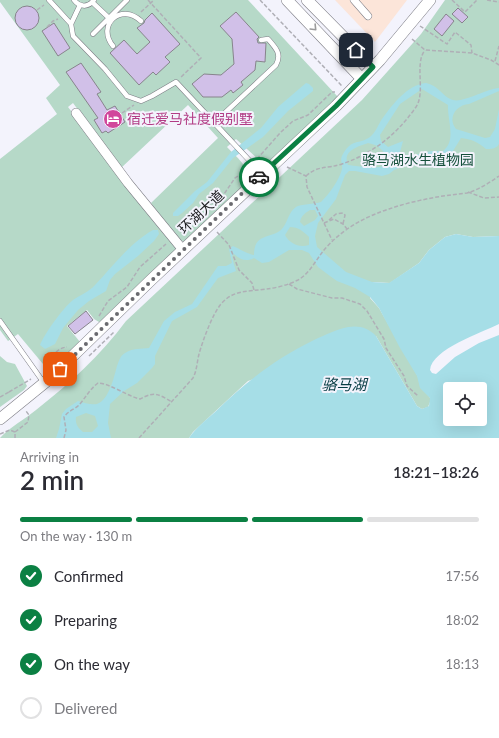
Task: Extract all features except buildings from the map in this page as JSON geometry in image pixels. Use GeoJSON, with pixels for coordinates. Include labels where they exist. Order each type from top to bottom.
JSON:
{"type":"FeatureCollection","features":[{"type":"Feature","properties":{"kind":"street"},"geometry":{"type":"LineString","coordinates":[[287,0],[362,79]]}},
{"type":"Feature","properties":{"kind":"street"},"geometry":{"type":"LineString","coordinates":[[307,0],[373,67]]}},
{"type":"Feature","properties":{"kind":"street"},"geometry":{"type":"LineString","coordinates":[[354,0],[368,16]]}},
{"type":"Feature","properties":{"kind":"street","name":"环湖大道"},"geometry":{"type":"LineString","coordinates":[[0,419],[44,383],[362,79],[430,0]]}},
{"type":"Feature","properties":{"kind":"street"},"geometry":{"type":"LineString","coordinates":[[76,113],[128,183],[183,250]]}},
{"type":"Feature","properties":{"kind":"lane"},"geometry":{"type":"LineString","coordinates":[[49,0],[71,24]]}},
{"type":"Feature","properties":{"kind":"lane"},"geometry":{"type":"LineString","coordinates":[[74,0],[80,5],[86,6],[93,1],[110,20]]}},
{"type":"Feature","properties":{"kind":"lane"},"geometry":{"type":"LineString","coordinates":[[93,34],[110,20],[127,0]]}},
{"type":"Feature","properties":{"kind":"lane"},"geometry":{"type":"LineString","coordinates":[[80,5],[71,24],[73,36],[81,46],[105,69],[127,96],[141,101],[176,82],[262,174]]}},
{"type":"Feature","properties":{"kind":"lane"},"geometry":{"type":"LineString","coordinates":[[113,46],[108,38],[107,32],[110,20],[122,14],[128,13],[136,16],[141,21]]}},
{"type":"Feature","properties":{"kind":"lane"},"geometry":{"type":"LineString","coordinates":[[214,122],[276,65],[279,52],[268,39],[261,40]]}},
{"type":"Feature","properties":{"kind":"lane"},"geometry":{"type":"LineString","coordinates":[[0,322],[44,383]]}},
{"type":"Feature","properties":{"kind":"path"},"geometry":{"type":"LineString","coordinates":[[148,0],[201,58],[176,82]]}},
{"type":"Feature","properties":{"kind":"path"},"geometry":{"type":"LineString","coordinates":[[136,16],[154,0]]}},
{"type":"Feature","properties":{"kind":"path"},"geometry":{"type":"LineString","coordinates":[[260,0],[348,92]]}},
{"type":"Feature","properties":{"kind":"path"},"geometry":{"type":"LineString","coordinates":[[452,0],[466,12],[477,0]]}},
{"type":"Feature","properties":{"kind":"path"},"geometry":{"type":"LineString","coordinates":[[487,0],[499,2]]}},
{"type":"Feature","properties":{"kind":"path"},"geometry":{"type":"LineString","coordinates":[[47,27],[53,21],[64,17]]}},
{"type":"Feature","properties":{"kind":"path"},"geometry":{"type":"LineString","coordinates":[[420,26],[447,44],[455,32],[471,45],[472,53]]}},
{"type":"Feature","properties":{"kind":"path"},"geometry":{"type":"LineString","coordinates":[[404,32],[425,50],[472,53],[499,65]]}},
{"type":"Feature","properties":{"kind":"path"},"geometry":{"type":"LineString","coordinates":[[494,62],[499,46]]}},
{"type":"Feature","properties":{"kind":"path"},"geometry":{"type":"LineString","coordinates":[[306,176],[313,169],[334,166],[350,161],[372,151],[385,142],[417,105],[421,77],[421,56],[425,50]]}},
{"type":"Feature","properties":{"kind":"path"},"geometry":{"type":"LineString","coordinates":[[122,113],[141,101]]}},
{"type":"Feature","properties":{"kind":"path"},"geometry":{"type":"LineString","coordinates":[[276,161],[306,176]]}},
{"type":"Feature","properties":{"kind":"path"},"geometry":{"type":"LineString","coordinates":[[306,176],[307,187],[332,241]]}},
{"type":"Feature","properties":{"kind":"path"},"geometry":{"type":"LineString","coordinates":[[138,438],[193,378],[205,338],[214,317],[221,305],[229,296],[254,290],[265,290],[289,284],[298,280],[312,266],[332,241],[347,229],[369,216],[391,208],[441,196],[468,192],[499,176]]}},
{"type":"Feature","properties":{"kind":"path"},"geometry":{"type":"LineString","coordinates":[[468,192],[484,198],[499,197]]}},
{"type":"Feature","properties":{"kind":"path"},"geometry":{"type":"LineString","coordinates":[[324,223],[336,214],[343,213],[345,215],[343,224]]}},
{"type":"Feature","properties":{"kind":"path"},"geometry":{"type":"LineString","coordinates":[[329,220],[334,219],[343,224],[347,229]]}},
{"type":"Feature","properties":{"kind":"path"},"geometry":{"type":"LineString","coordinates":[[215,230],[229,245],[239,270],[252,283],[254,290]]}},
{"type":"Feature","properties":{"kind":"path"},"geometry":{"type":"LineString","coordinates":[[289,284],[297,289],[332,298],[342,298],[360,304],[367,311],[384,339],[386,348],[404,376],[407,386],[418,396]]}},
{"type":"Feature","properties":{"kind":"path"},"geometry":{"type":"LineString","coordinates":[[64,438],[66,430],[64,417],[69,411],[78,406],[82,399],[98,383],[108,385],[125,394],[140,399],[150,393],[159,394],[172,402]]}},
{"type":"Feature","properties":{"kind":"path"},"geometry":{"type":"LineString","coordinates":[[0,398],[16,389]]}},
{"type":"Feature","properties":{"kind":"path"},"geometry":{"type":"LineString","coordinates":[[15,432],[28,422],[29,415],[25,408]]}},
{"type":"Feature","properties":{"kind":"path"},"geometry":{"type":"LineString","coordinates":[[0,434],[10,430],[15,432]]}},
{"type":"Feature","properties":{"kind":"path"},"geometry":{"type":"LineString","coordinates":[[15,432],[15,438]]}},
{"type":"Feature","properties":{"kind":"shaded area"},"geometry":{"type":"Polygon","coordinates":[[[335,0],[407,0],[375,42],[335,0]]]}},
{"type":"Feature","properties":{"kind":"green space"},"geometry":{"type":"Polygon","coordinates":[[[0,0],[248,0],[338,97],[270,162],[260,161],[236,139],[227,147],[245,167],[248,177],[247,182],[185,242],[171,231],[151,203],[218,138],[188,105],[121,168],[73,103],[68,107],[177,248],[101,321],[99,322],[94,319],[87,310],[67,326],[80,342],[48,370],[18,334],[8,341],[0,330],[0,159],[57,114],[46,98],[60,85],[0,0]]]}},
{"type":"Feature","properties":{"kind":"green space","name":"骆马湖水生植物园"},"geometry":{"type":"Polygon","coordinates":[[[445,0],[499,0],[499,236],[473,237],[456,234],[445,237],[429,250],[419,263],[390,283],[373,282],[370,298],[379,308],[430,398],[428,407],[422,409],[417,406],[376,336],[248,381],[193,432],[189,438],[0,438],[72,379],[106,346],[126,321],[362,100],[421,34],[445,0]]]}},
{"type":"Feature","properties":{"kind":"green space"},"geometry":{"type":"Polygon","coordinates":[[[0,356],[7,362],[15,364],[27,386],[24,390],[0,407],[0,356]]]}},
{"type":"Feature","properties":{"kind":"water"},"geometry":{"type":"Polygon","coordinates":[[[306,83],[313,88],[313,91],[288,111],[263,137],[233,158],[213,183],[199,194],[193,203],[182,213],[178,216],[173,216],[173,213],[195,191],[207,182],[231,152],[261,128],[278,107],[306,83]]]}},
{"type":"Feature","properties":{"kind":"water","name":"骆马湖"},"geometry":{"type":"Polygon","coordinates":[[[426,83],[431,84],[449,99],[453,100],[463,100],[499,88],[499,91],[457,109],[454,113],[452,121],[456,129],[485,138],[490,137],[495,129],[499,109],[498,146],[492,149],[486,149],[474,141],[461,138],[446,159],[421,159],[382,176],[349,171],[345,175],[336,199],[318,223],[315,236],[317,247],[346,272],[372,282],[389,283],[419,263],[429,250],[445,237],[456,234],[473,237],[499,236],[499,324],[458,342],[439,355],[433,362],[430,370],[432,373],[436,374],[455,357],[479,343],[499,335],[499,438],[189,438],[201,424],[238,391],[274,363],[314,340],[348,327],[356,326],[373,333],[417,406],[422,409],[429,406],[430,398],[420,388],[417,376],[379,308],[370,297],[330,276],[318,267],[309,253],[302,250],[289,250],[269,262],[262,263],[254,258],[246,260],[239,258],[234,254],[232,256],[236,271],[218,278],[197,307],[172,321],[155,356],[155,364],[137,383],[124,391],[110,404],[108,423],[111,438],[56,438],[62,414],[66,409],[78,401],[92,404],[101,402],[108,393],[122,356],[131,350],[149,348],[164,321],[175,312],[192,304],[218,266],[226,266],[232,263],[229,249],[233,246],[246,253],[254,255],[257,243],[263,238],[281,230],[293,209],[301,205],[321,202],[339,178],[342,169],[341,158],[346,149],[353,144],[370,137],[382,119],[401,96],[413,87],[426,83]],[[422,89],[400,104],[380,135],[381,141],[388,147],[403,141],[400,152],[402,155],[407,157],[431,151],[443,151],[450,141],[448,105],[422,89]],[[368,143],[359,146],[349,153],[347,156],[348,165],[381,167],[387,164],[388,159],[382,151],[378,147],[368,143]],[[310,210],[302,216],[300,222],[304,226],[315,220],[318,216],[315,210],[310,210]],[[290,227],[285,235],[289,241],[298,246],[309,245],[309,237],[302,231],[290,227]],[[86,413],[76,417],[77,426],[83,432],[92,432],[98,426],[95,416],[86,413]]]}},
{"type":"Feature","properties":{"kind":"water"},"geometry":{"type":"Polygon","coordinates":[[[153,230],[158,230],[159,234],[154,241],[115,274],[110,280],[106,291],[89,301],[78,310],[63,328],[55,344],[45,349],[40,345],[64,309],[73,300],[93,287],[129,248],[153,230]]]}},
{"type":"Feature","properties":{"kind":"way so far"},"geometry":{"type":"LineString","coordinates":[[60,369],[259,177]]}},
{"type":"Feature","properties":{"kind":"place","name":"宿迁爱马社度假别墅"},"geometry":{"type":"Point","coordinates":[113,119]}},
{"type":"Feature","properties":{"kind":"route"},"geometry":{"type":"LineString","coordinates":[[259,177],[336,106],[373,67],[356,50]]}}]}
